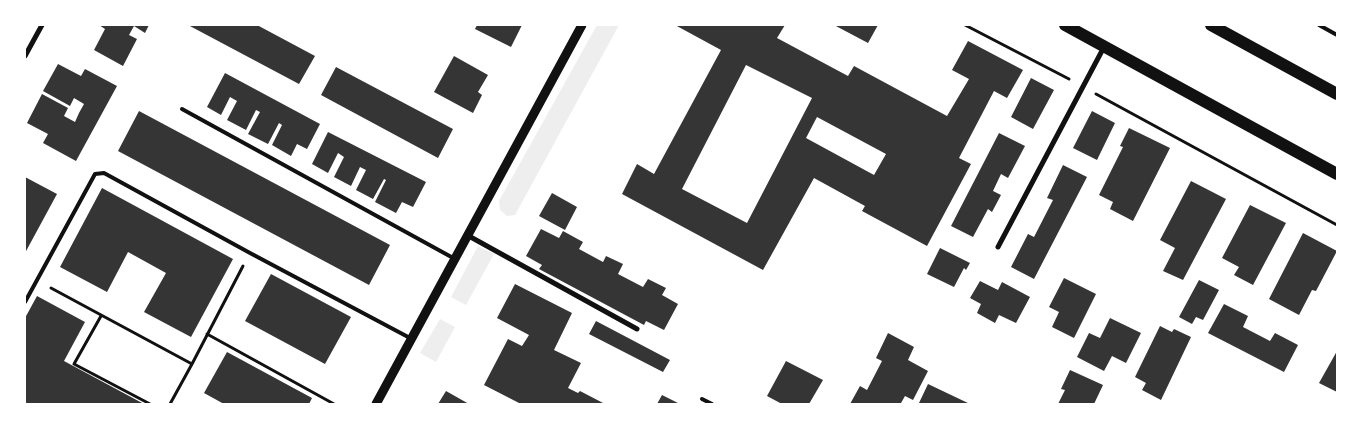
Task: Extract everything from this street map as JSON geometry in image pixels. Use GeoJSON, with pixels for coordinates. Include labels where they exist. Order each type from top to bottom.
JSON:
{"type":"FeatureCollection","features":[{"type":"Feature","properties":{"kind":"main road"},"geometry":{"type":"LineString","coordinates":[[1065,25],[1337,174]]}},
{"type":"Feature","properties":{"kind":"main road"},"geometry":{"type":"LineString","coordinates":[[1211,25],[1337,94]]}},
{"type":"Feature","properties":{"kind":"street"},"geometry":{"type":"LineString","coordinates":[[25,56],[42,25]]}},
{"type":"Feature","properties":{"kind":"street"},"geometry":{"type":"LineString","coordinates":[[376,404],[582,25]]}},
{"type":"Feature","properties":{"kind":"street"},"geometry":{"type":"LineString","coordinates":[[998,247],[1104,46]]}},
{"type":"Feature","properties":{"kind":"street"},"geometry":{"type":"LineString","coordinates":[[468,235],[637,329]]}},
{"type":"Feature","properties":{"kind":"lane"},"geometry":{"type":"LineString","coordinates":[[1319,25],[1337,35]]}},
{"type":"Feature","properties":{"kind":"lane"},"geometry":{"type":"LineString","coordinates":[[182,109],[455,259]]}},
{"type":"Feature","properties":{"kind":"lane"},"geometry":{"type":"LineString","coordinates":[[25,302],[96,174],[104,173],[412,339]]}},
{"type":"Feature","properties":{"kind":"lane"},"geometry":{"type":"LineString","coordinates":[[702,399],[712,404]]}},
{"type":"Feature","properties":{"kind":"path"},"geometry":{"type":"LineString","coordinates":[[965,25],[1042,64],[1337,225]]}},
{"type":"Feature","properties":{"kind":"path"},"geometry":{"type":"LineString","coordinates":[[170,404],[250,253]]}},
{"type":"Feature","properties":{"kind":"path"},"geometry":{"type":"LineString","coordinates":[[37,280],[192,364]]}},
{"type":"Feature","properties":{"kind":"path"},"geometry":{"type":"LineString","coordinates":[[101,316],[74,364],[150,404]]}},
{"type":"Feature","properties":{"kind":"path"},"geometry":{"type":"LineString","coordinates":[[207,334],[334,404]]}},
{"type":"Feature","properties":{"kind":"shaded area"},"geometry":{"type":"Polygon","coordinates":[[[597,25],[619,25],[515,215],[507,216],[500,210],[499,201],[597,25]]]}},
{"type":"Feature","properties":{"kind":"shaded area"},"geometry":{"type":"Polygon","coordinates":[[[478,246],[494,254],[466,305],[451,297],[478,246]]]}},
{"type":"Feature","properties":{"kind":"shaded area"},"geometry":{"type":"Polygon","coordinates":[[[440,319],[455,327],[436,362],[420,353],[440,319]]]}},
{"type":"Feature","properties":{"kind":"building"},"geometry":{"type":"Polygon","coordinates":[[[99,25],[149,25],[145,33],[134,26],[129,35],[137,39],[123,66],[94,50],[105,29],[99,25]]]}},
{"type":"Feature","properties":{"kind":"building"},"geometry":{"type":"Polygon","coordinates":[[[188,25],[257,25],[315,56],[299,84],[188,25]]]}},
{"type":"Feature","properties":{"kind":"building"},"geometry":{"type":"Polygon","coordinates":[[[477,25],[522,25],[511,47],[475,29],[477,25]]]}},
{"type":"Feature","properties":{"kind":"building"},"geometry":{"type":"Polygon","coordinates":[[[675,25],[785,25],[777,38],[848,76],[854,66],[947,116],[969,79],[952,70],[968,41],[1023,70],[1007,98],[994,91],[959,158],[971,164],[927,246],[862,211],[865,206],[814,178],[763,270],[622,194],[637,164],[654,174],[721,50],[675,25]],[[746,65],[682,189],[747,223],[812,98],[746,65]],[[817,117],[806,138],[874,175],[886,154],[817,117]]]}},
{"type":"Feature","properties":{"kind":"building"},"geometry":{"type":"Polygon","coordinates":[[[834,25],[878,25],[868,43],[834,25]]]}},
{"type":"Feature","properties":{"kind":"building"},"geometry":{"type":"Polygon","coordinates":[[[454,56],[488,75],[478,92],[482,95],[473,113],[434,92],[454,56]]]}},
{"type":"Feature","properties":{"kind":"building"},"geometry":{"type":"Polygon","coordinates":[[[58,64],[81,76],[85,69],[117,86],[76,161],[43,143],[48,134],[27,123],[42,94],[68,108],[64,116],[75,122],[84,104],[74,98],[70,106],[43,91],[58,64]]]}},
{"type":"Feature","properties":{"kind":"building"},"geometry":{"type":"Polygon","coordinates":[[[336,67],[453,129],[438,158],[321,95],[336,67]]]}},
{"type":"Feature","properties":{"kind":"building"},"geometry":{"type":"Polygon","coordinates":[[[225,73],[320,124],[307,149],[297,144],[291,156],[272,145],[282,125],[279,123],[268,144],[248,134],[260,112],[256,110],[246,130],[227,120],[237,101],[230,97],[221,115],[207,107],[225,73]]]}},
{"type":"Feature","properties":{"kind":"building"},"geometry":{"type":"Polygon","coordinates":[[[1031,78],[1054,90],[1033,129],[1011,117],[1031,78]]]}},
{"type":"Feature","properties":{"kind":"building"},"geometry":{"type":"Polygon","coordinates":[[[139,111],[390,245],[369,285],[118,151],[139,111]]]}},
{"type":"Feature","properties":{"kind":"building"},"geometry":{"type":"Polygon","coordinates":[[[1092,111],[1115,123],[1097,160],[1073,148],[1092,111]]]}},
{"type":"Feature","properties":{"kind":"building"},"geometry":{"type":"Polygon","coordinates":[[[1129,128],[1170,148],[1133,221],[1110,209],[1113,202],[1099,195],[1123,147],[1120,146],[1129,128]]]}},
{"type":"Feature","properties":{"kind":"building"},"geometry":{"type":"Polygon","coordinates":[[[328,132],[426,182],[413,207],[402,202],[396,213],[375,202],[386,180],[384,179],[373,199],[356,190],[366,170],[360,167],[351,186],[334,177],[344,157],[338,153],[328,173],[312,164],[328,132]]]}},
{"type":"Feature","properties":{"kind":"building"},"geometry":{"type":"Polygon","coordinates":[[[999,133],[1025,146],[1008,178],[1001,174],[993,191],[1001,195],[992,212],[988,209],[973,237],[951,226],[999,133]]]}},
{"type":"Feature","properties":{"kind":"building"},"geometry":{"type":"Polygon","coordinates":[[[1063,165],[1087,177],[1034,279],[1011,267],[1028,234],[1034,237],[1053,200],[1047,198],[1063,165]]]}},
{"type":"Feature","properties":{"kind":"building"},"geometry":{"type":"Polygon","coordinates":[[[25,177],[57,194],[25,253],[26,209],[25,177]]]}},
{"type":"Feature","properties":{"kind":"building"},"geometry":{"type":"Polygon","coordinates":[[[1191,181],[1226,199],[1183,280],[1163,271],[1175,248],[1160,240],[1191,181]]]}},
{"type":"Feature","properties":{"kind":"building"},"geometry":{"type":"Polygon","coordinates":[[[102,188],[233,259],[191,337],[144,312],[166,273],[128,252],[107,292],[60,267],[102,188]]]}},
{"type":"Feature","properties":{"kind":"building"},"geometry":{"type":"Polygon","coordinates":[[[552,193],[577,207],[565,230],[539,216],[552,193]]]}},
{"type":"Feature","properties":{"kind":"building"},"geometry":{"type":"Polygon","coordinates":[[[1250,205],[1286,223],[1253,285],[1234,275],[1239,267],[1222,258],[1250,205]]]}},
{"type":"Feature","properties":{"kind":"building"},"geometry":{"type":"Polygon","coordinates":[[[541,229],[559,238],[563,231],[583,242],[579,249],[603,262],[606,256],[623,264],[618,274],[643,287],[648,279],[666,288],[662,295],[678,304],[664,330],[646,321],[644,325],[539,269],[542,265],[526,256],[541,229]]]}},
{"type":"Feature","properties":{"kind":"building"},"geometry":{"type":"Polygon","coordinates":[[[1303,233],[1337,251],[1316,291],[1312,290],[1299,315],[1269,299],[1303,233]]]}},
{"type":"Feature","properties":{"kind":"building"},"geometry":{"type":"Polygon","coordinates":[[[940,248],[970,263],[966,270],[964,268],[954,287],[927,274],[940,248]]]}},
{"type":"Feature","properties":{"kind":"building"},"geometry":{"type":"Polygon","coordinates":[[[271,274],[351,317],[325,364],[245,321],[271,274]]]}},
{"type":"Feature","properties":{"kind":"building"},"geometry":{"type":"Polygon","coordinates":[[[1064,278],[1096,294],[1074,338],[1052,327],[1059,312],[1049,307],[1064,278]]]}},
{"type":"Feature","properties":{"kind":"building"},"geometry":{"type":"Polygon","coordinates":[[[1199,280],[1219,290],[1203,320],[1196,317],[1192,324],[1179,317],[1199,280]]]}},
{"type":"Feature","properties":{"kind":"building"},"geometry":{"type":"Polygon","coordinates":[[[980,281],[998,290],[1002,282],[1030,297],[1016,323],[999,315],[995,323],[977,313],[981,304],[970,298],[980,281]]]}},
{"type":"Feature","properties":{"kind":"building"},"geometry":{"type":"Polygon","coordinates":[[[515,284],[572,313],[554,350],[581,363],[568,388],[578,393],[580,391],[605,404],[521,404],[484,385],[508,339],[522,346],[529,335],[497,318],[515,284]]]}},
{"type":"Feature","properties":{"kind":"building"},"geometry":{"type":"Polygon","coordinates":[[[37,296],[85,322],[64,361],[144,404],[28,404],[25,402],[25,318],[37,296]]]}},
{"type":"Feature","properties":{"kind":"building"},"geometry":{"type":"Polygon","coordinates":[[[1224,304],[1248,316],[1243,327],[1270,341],[1275,333],[1298,345],[1284,372],[1208,333],[1224,304]]]}},
{"type":"Feature","properties":{"kind":"building"},"geometry":{"type":"Polygon","coordinates":[[[1110,318],[1141,333],[1126,363],[1112,356],[1104,371],[1077,357],[1089,333],[1100,338],[1110,318]]]}},
{"type":"Feature","properties":{"kind":"building"},"geometry":{"type":"Polygon","coordinates":[[[596,321],[670,360],[663,372],[589,334],[596,321]]]}},
{"type":"Feature","properties":{"kind":"building"},"geometry":{"type":"Polygon","coordinates":[[[1160,326],[1172,332],[1174,329],[1191,337],[1161,400],[1142,390],[1146,383],[1135,377],[1160,326]]]}},
{"type":"Feature","properties":{"kind":"building"},"geometry":{"type":"Polygon","coordinates":[[[888,333],[914,347],[908,360],[928,371],[913,400],[905,396],[901,403],[904,404],[850,404],[860,386],[867,390],[882,361],[876,358],[888,333]]]}},
{"type":"Feature","properties":{"kind":"building"},"geometry":{"type":"Polygon","coordinates":[[[1337,351],[1337,392],[1319,383],[1337,351]]]}},
{"type":"Feature","properties":{"kind":"building"},"geometry":{"type":"Polygon","coordinates":[[[227,352],[312,398],[309,404],[224,404],[204,393],[227,352]]]}},
{"type":"Feature","properties":{"kind":"building"},"geometry":{"type":"Polygon","coordinates":[[[786,361],[823,380],[809,404],[782,404],[767,396],[786,361]]]}},
{"type":"Feature","properties":{"kind":"building"},"geometry":{"type":"Polygon","coordinates":[[[1070,370],[1103,385],[1094,404],[1058,404],[1065,390],[1061,389],[1070,370]]]}},
{"type":"Feature","properties":{"kind":"building"},"geometry":{"type":"Polygon","coordinates":[[[928,384],[970,404],[919,403],[928,384]]]}},
{"type":"Feature","properties":{"kind":"building"},"geometry":{"type":"Polygon","coordinates":[[[446,391],[469,404],[438,404],[446,391]]]}},
{"type":"Feature","properties":{"kind":"building"},"geometry":{"type":"Polygon","coordinates":[[[662,395],[680,404],[657,404],[662,395]]]}}]}
